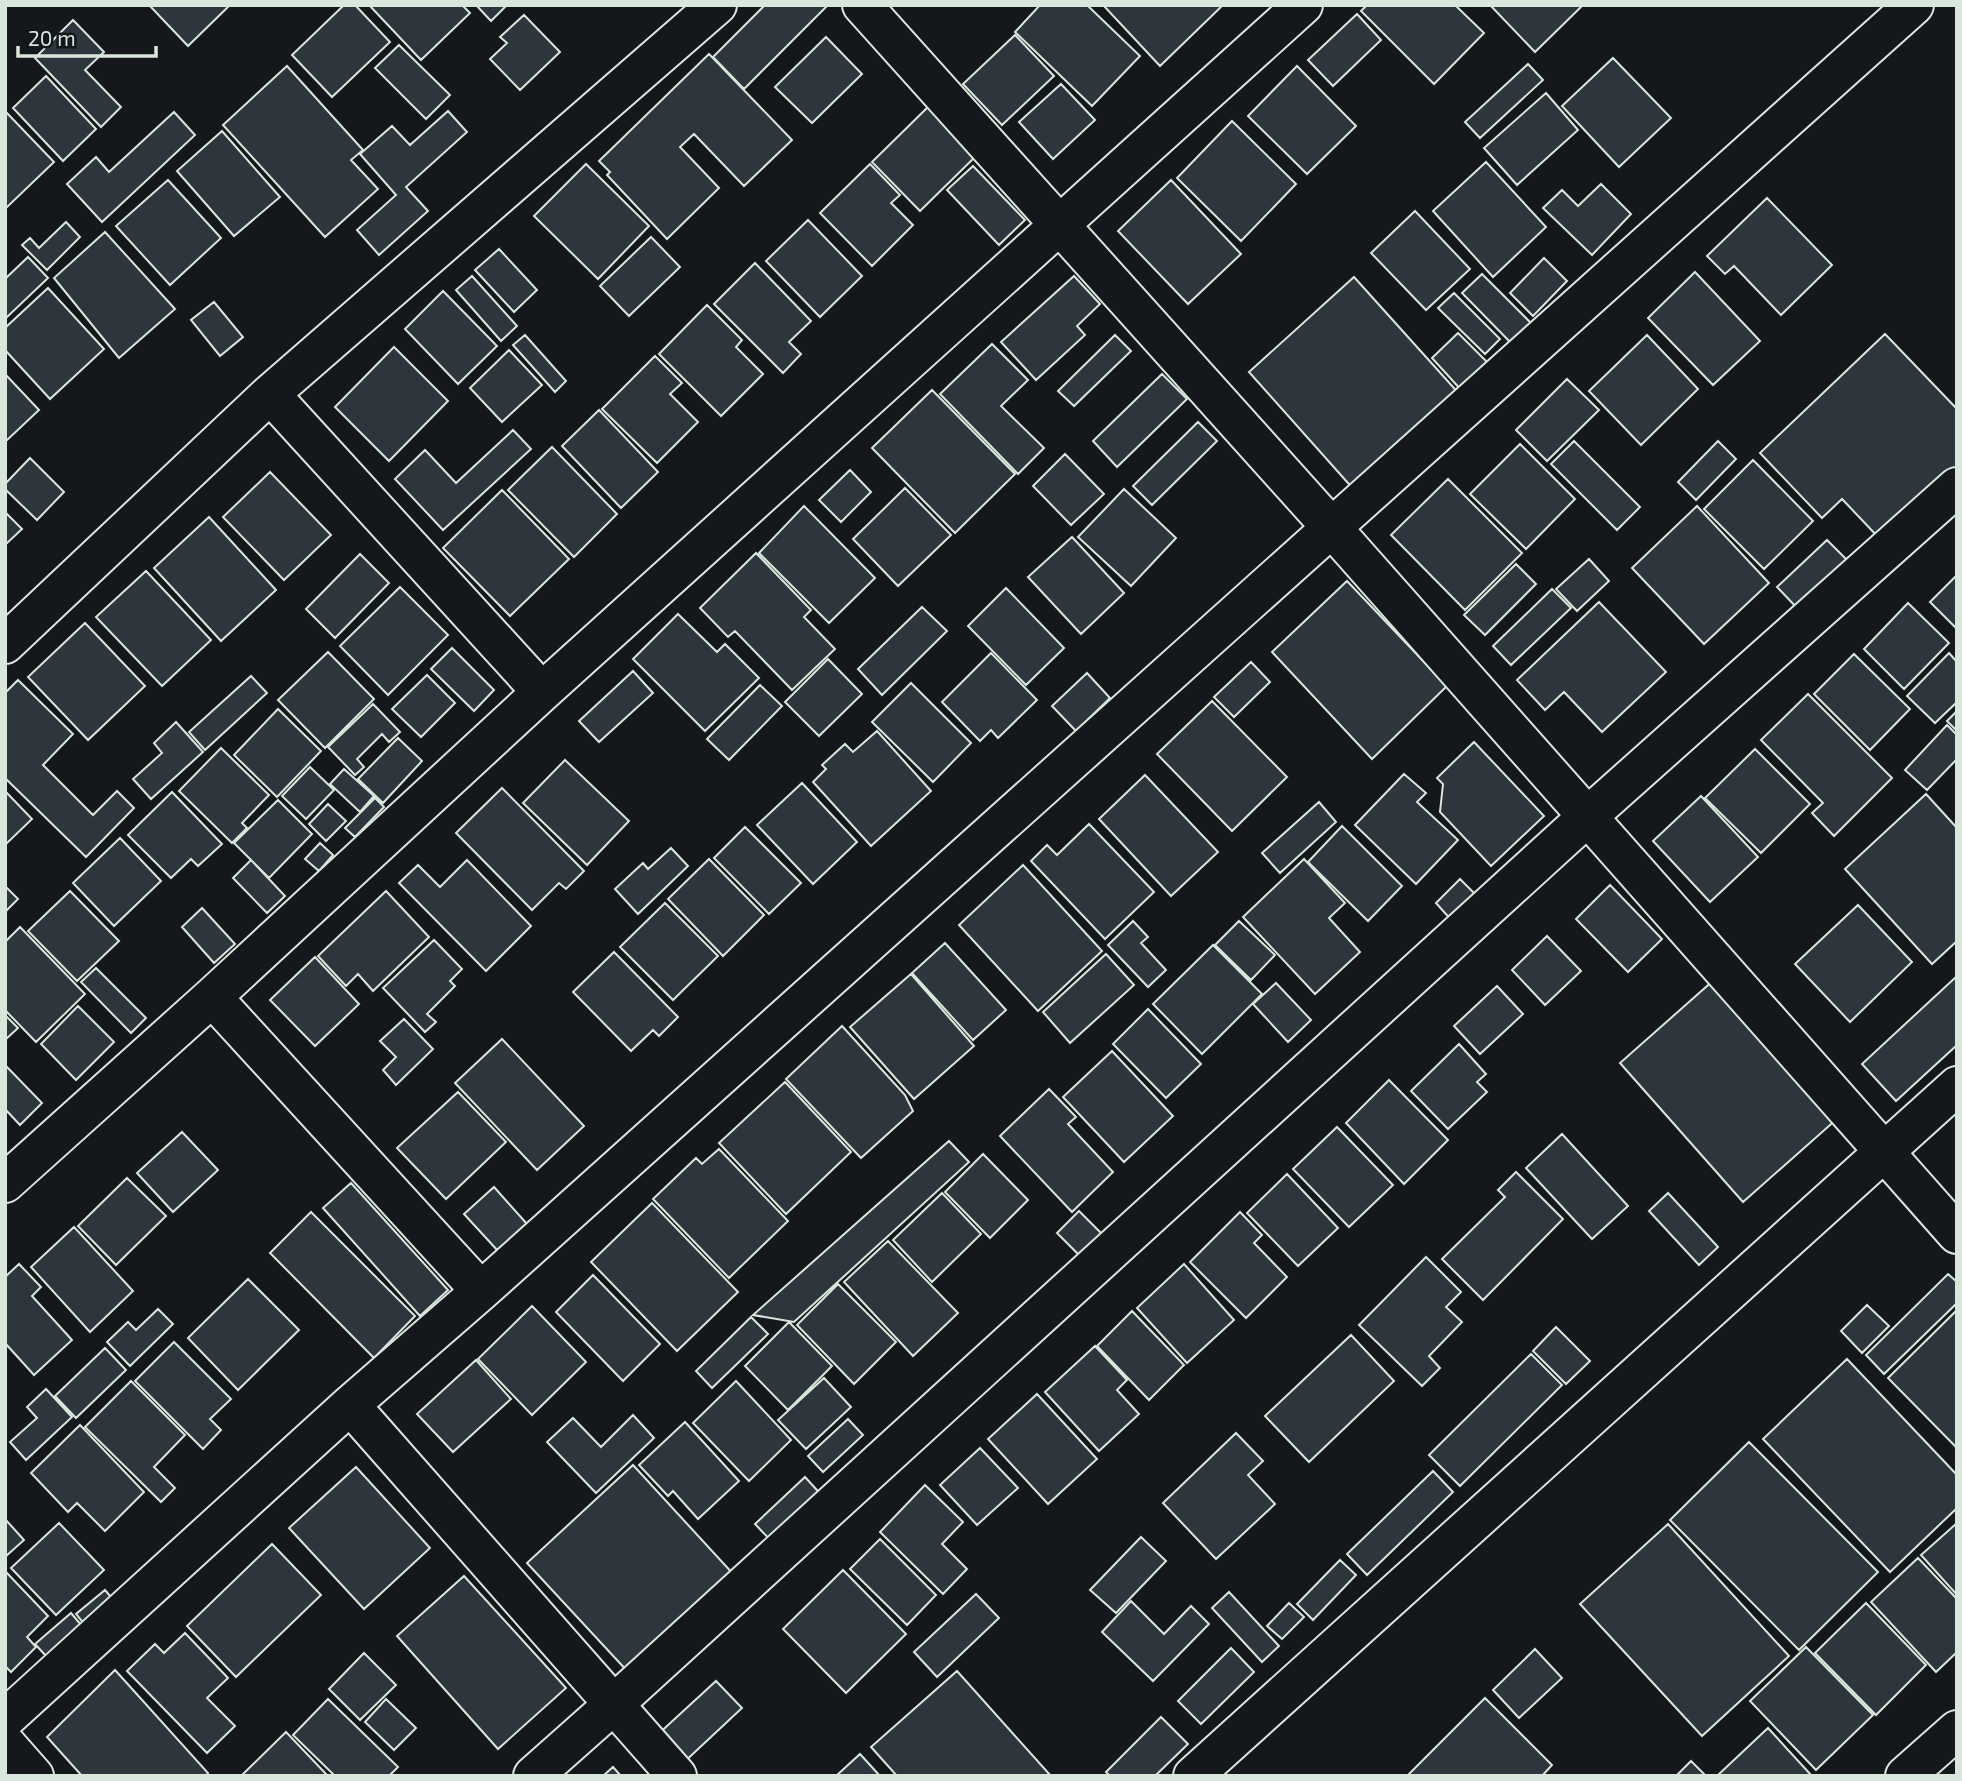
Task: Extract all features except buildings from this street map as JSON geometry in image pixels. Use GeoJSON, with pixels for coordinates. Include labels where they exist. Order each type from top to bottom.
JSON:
{"type":"FeatureCollection","features":[{"type":"Feature","properties":{"kind":"street"},"geometry":{"type":"LineString","coordinates":[[5,644],[270,394],[717,5]]}},
{"type":"Feature","properties":{"kind":"street"},"geometry":{"type":"LineString","coordinates":[[862,5],[1332,528],[1957,1234]]}},
{"type":"Feature","properties":{"kind":"street"},"geometry":{"type":"LineString","coordinates":[[5,1184],[542,692],[1303,5]]}},
{"type":"Feature","properties":{"kind":"street"},"geometry":{"type":"LineString","coordinates":[[5,1719],[350,1405],[481,1291],[1914,5]]}},
{"type":"Feature","properties":{"kind":"street"},"geometry":{"type":"LineString","coordinates":[[270,394],[542,692]]}},
{"type":"Feature","properties":{"kind":"street"},"geometry":{"type":"LineString","coordinates":[[533,1776],[1587,817],[1957,487]]}},
{"type":"Feature","properties":{"kind":"street"},"geometry":{"type":"LineString","coordinates":[[212,997],[481,1291]]}},
{"type":"Feature","properties":{"kind":"street"},"geometry":{"type":"LineString","coordinates":[[1193,1776],[1957,1086]]}},
{"type":"Feature","properties":{"kind":"street"},"geometry":{"type":"LineString","coordinates":[[350,1405],[677,1776]]}},
{"type":"Feature","properties":{"kind":"street"},"geometry":{"type":"LineString","coordinates":[[1905,1776],[1957,1730]]}},
{"type":"Feature","properties":{"kind":"street"},"geometry":{"type":"LineString","coordinates":[[5,1743],[34,1776]]}}]}
